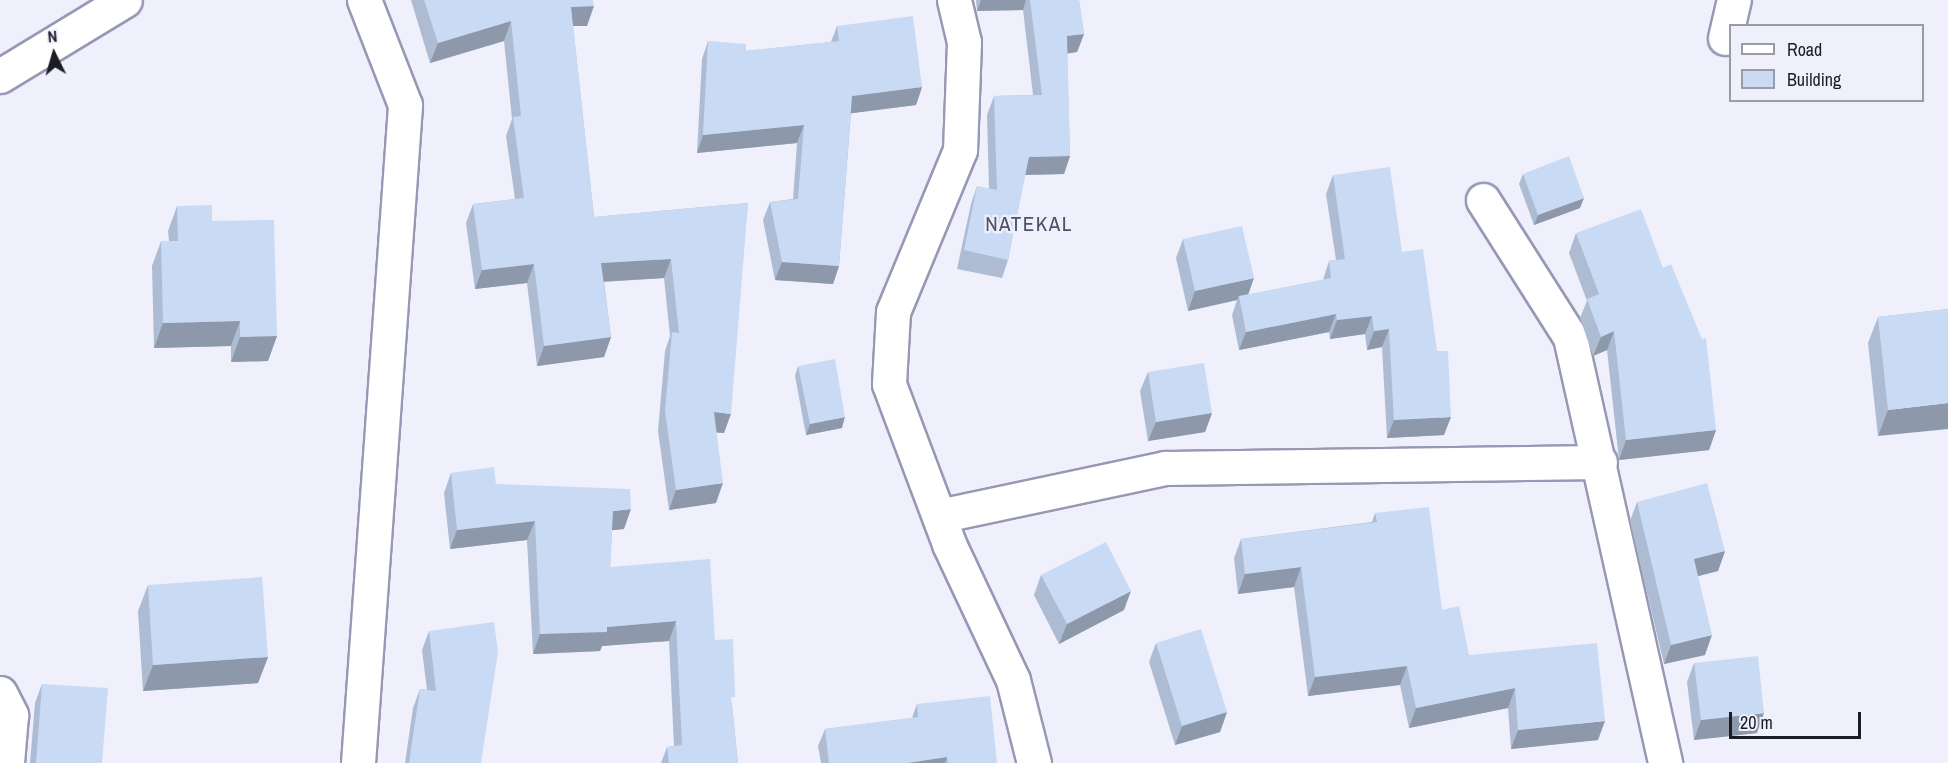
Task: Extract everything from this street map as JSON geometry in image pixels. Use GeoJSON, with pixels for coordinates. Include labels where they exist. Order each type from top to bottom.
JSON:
{"type":"FeatureCollection","features":[{"type":"Feature","properties":{"kind":"street"},"geometry":{"type":"LineString","coordinates":[[0,76],[125,0]]}},
{"type":"Feature","properties":{"kind":"street"},"geometry":{"type":"LineString","coordinates":[[954,0],[964,42],[960,150],[893,312],[889,384],[939,516],[1013,680],[1034,763]]}},
{"type":"Feature","properties":{"kind":"street"},"geometry":{"type":"LineString","coordinates":[[1725,38],[1734,0]]}},
{"type":"Feature","properties":{"kind":"street"},"geometry":{"type":"LineString","coordinates":[[358,763],[405,105],[369,2]]}},
{"type":"Feature","properties":{"kind":"street"},"geometry":{"type":"LineString","coordinates":[[1483,200],[1570,337],[1600,462],[1665,763]]}},
{"type":"Feature","properties":{"kind":"street"},"geometry":{"type":"LineString","coordinates":[[939,516],[1165,468],[1600,462]]}},
{"type":"Feature","properties":{"kind":"street"},"geometry":{"type":"LineString","coordinates":[[0,693],[11,715],[7,763]]}},
{"type":"Feature","properties":{"kind":"building"},"geometry":{"type":"Polygon","coordinates":[[[424,0],[593,0],[594,6],[571,7],[594,217],[748,203],[731,414],[714,412],[723,483],[676,490],[665,411],[672,332],[679,333],[671,259],[601,263],[611,337],[544,346],[534,264],[482,270],[473,204],[524,198],[513,117],[521,116],[511,21],[438,43],[424,0]]]}},
{"type":"Feature","properties":{"kind":"building"},"geometry":{"type":"Polygon","coordinates":[[[1030,0],[1079,0],[1084,34],[1067,36],[1070,156],[1029,157],[1008,260],[964,250],[977,186],[997,190],[994,96],[1042,95],[1030,0]]]}},
{"type":"Feature","properties":{"kind":"building"},"geometry":{"type":"Polygon","coordinates":[[[913,16],[922,87],[852,96],[839,266],[782,262],[770,202],[798,199],[804,125],[703,135],[708,41],[746,44],[746,51],[839,41],[837,26],[913,16]]]}},
{"type":"Feature","properties":{"kind":"building"},"geometry":{"type":"Polygon","coordinates":[[[1569,156],[1584,198],[1538,215],[1523,174],[1569,156]]]}},
{"type":"Feature","properties":{"kind":"building"},"geometry":{"type":"Polygon","coordinates":[[[1390,167],[1402,252],[1423,249],[1437,351],[1448,351],[1451,417],[1394,420],[1389,329],[1374,331],[1372,316],[1337,320],[1336,314],[1246,332],[1239,296],[1331,278],[1329,261],[1345,259],[1333,175],[1390,167]]]}},
{"type":"Feature","properties":{"kind":"building"},"geometry":{"type":"Polygon","coordinates":[[[212,205],[212,221],[274,220],[277,336],[240,337],[240,321],[163,323],[161,241],[178,241],[177,206],[212,205]]]}},
{"type":"Feature","properties":{"kind":"building"},"geometry":{"type":"Polygon","coordinates":[[[1641,209],[1663,268],[1671,264],[1702,339],[1706,338],[1716,430],[1626,440],[1614,331],[1601,337],[1587,299],[1599,294],[1576,233],[1641,209]]]}},
{"type":"Feature","properties":{"kind":"building"},"geometry":{"type":"Polygon","coordinates":[[[1242,226],[1254,278],[1195,291],[1183,239],[1242,226]]]}},
{"type":"Feature","properties":{"kind":"building"},"geometry":{"type":"Polygon","coordinates":[[[1948,309],[1948,403],[1888,410],[1878,317],[1948,309]]]}},
{"type":"Feature","properties":{"kind":"building"},"geometry":{"type":"Polygon","coordinates":[[[835,359],[845,417],[810,424],[798,366],[835,359]]]}},
{"type":"Feature","properties":{"kind":"building"},"geometry":{"type":"Polygon","coordinates":[[[1204,363],[1212,413],[1156,422],[1148,372],[1204,363]]]}},
{"type":"Feature","properties":{"kind":"building"},"geometry":{"type":"Polygon","coordinates":[[[494,467],[496,484],[630,489],[631,509],[613,511],[610,567],[710,559],[715,640],[733,639],[735,697],[731,697],[738,763],[669,763],[667,747],[682,745],[676,621],[607,627],[607,632],[540,634],[535,521],[457,530],[451,473],[494,467]]]}},
{"type":"Feature","properties":{"kind":"building"},"geometry":{"type":"Polygon","coordinates":[[[1707,483],[1725,551],[1694,559],[1712,635],[1671,645],[1637,502],[1707,483]]]}},
{"type":"Feature","properties":{"kind":"building"},"geometry":{"type":"Polygon","coordinates":[[[1429,507],[1442,610],[1459,606],[1469,655],[1597,643],[1605,721],[1518,730],[1515,688],[1416,708],[1407,666],[1315,677],[1301,567],[1245,574],[1241,539],[1377,522],[1375,513],[1429,507]]]}},
{"type":"Feature","properties":{"kind":"building"},"geometry":{"type":"Polygon","coordinates":[[[1106,542],[1131,591],[1067,624],[1041,575],[1106,542]]]}},
{"type":"Feature","properties":{"kind":"building"},"geometry":{"type":"Polygon","coordinates":[[[262,577],[268,657],[153,665],[148,585],[262,577]]]}},
{"type":"Feature","properties":{"kind":"building"},"geometry":{"type":"Polygon","coordinates":[[[494,622],[498,652],[481,763],[409,763],[420,689],[436,691],[429,631],[494,622]]]}},
{"type":"Feature","properties":{"kind":"building"},"geometry":{"type":"Polygon","coordinates":[[[1201,629],[1227,712],[1182,726],[1156,643],[1201,629]]]}},
{"type":"Feature","properties":{"kind":"building"},"geometry":{"type":"Polygon","coordinates":[[[1758,656],[1764,713],[1701,720],[1694,663],[1758,656]]]}},
{"type":"Feature","properties":{"kind":"building"},"geometry":{"type":"Polygon","coordinates":[[[42,684],[108,688],[102,763],[36,763],[42,684]]]}},
{"type":"Feature","properties":{"kind":"building"},"geometry":{"type":"Polygon","coordinates":[[[990,696],[997,763],[948,763],[947,757],[907,763],[829,763],[825,729],[918,717],[917,704],[990,696]]]}},
{"type":"Feature","properties":{"kind":"district","name":"NATEKAL"},"geometry":{"type":"Point","coordinates":[1029,224]}}]}
